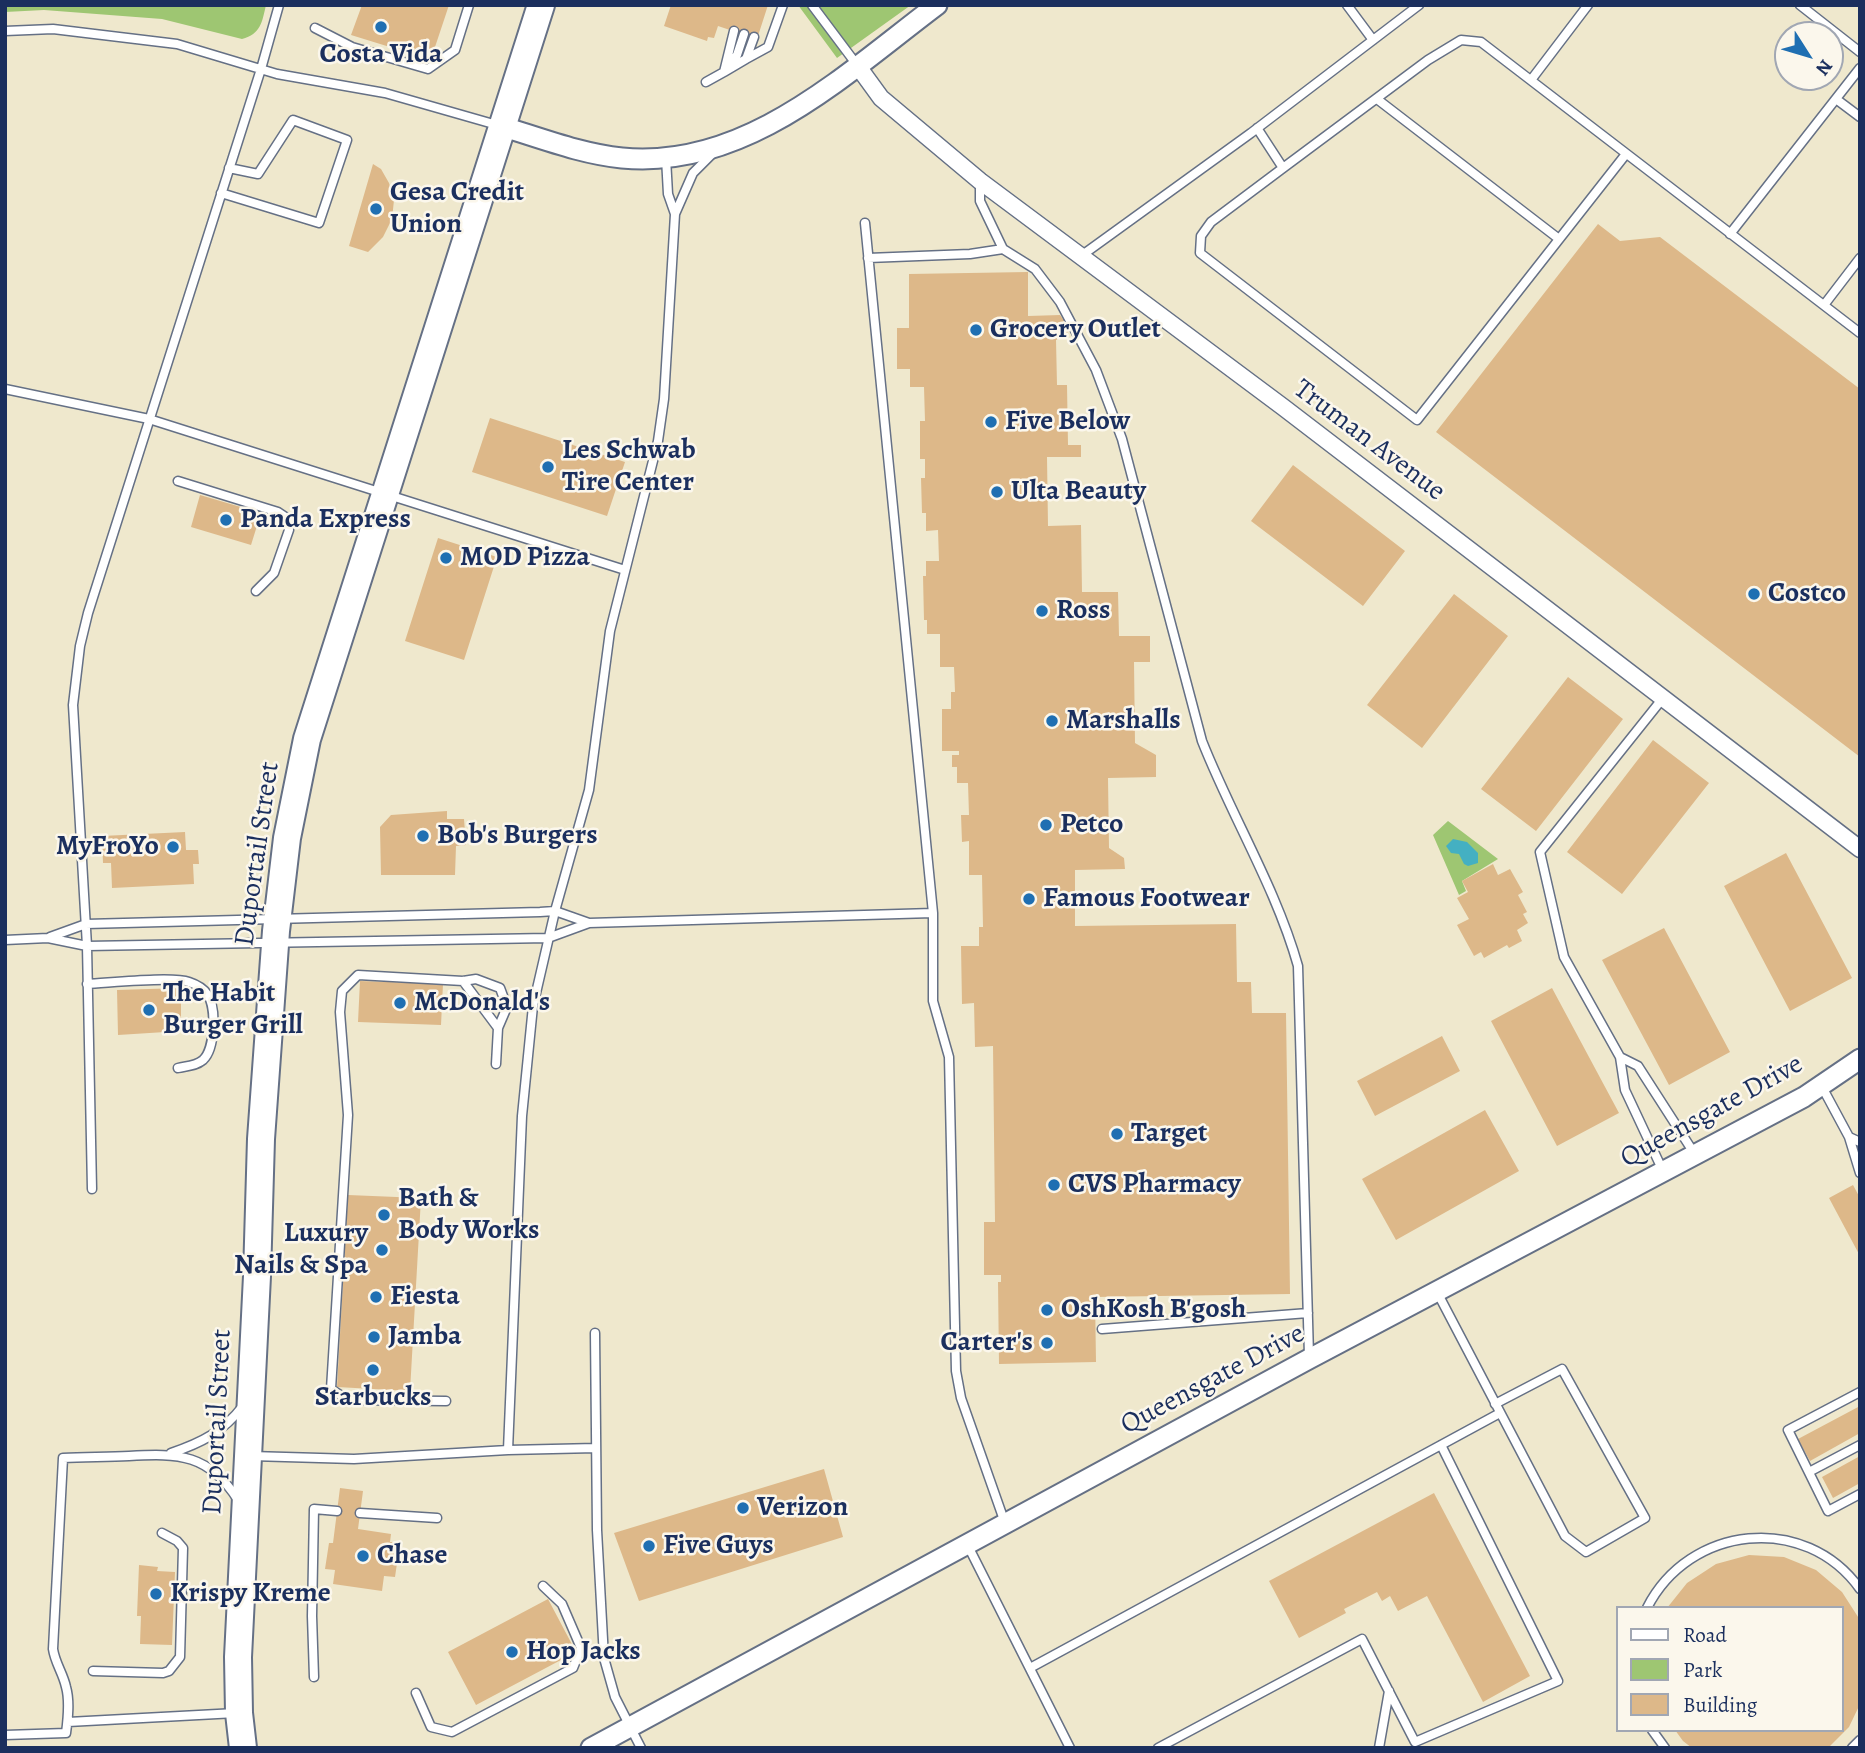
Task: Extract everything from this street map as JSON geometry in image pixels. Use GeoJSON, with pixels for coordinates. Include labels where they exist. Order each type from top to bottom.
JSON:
{"type":"FeatureCollection","features":[{"type":"Feature","properties":{"kind":"main road","name":"Duportail Street"},"geometry":{"type":"LineString","coordinates":[[243,1748],[239,1713],[239,1657],[261,1139],[276,931],[287,838],[307,739],[541,5]]}},
{"type":"Feature","properties":{"kind":"street"},"geometry":{"type":"LineString","coordinates":[[504,127],[601,155],[636,159],[694,154],[725,145],[795,110],[937,5]]}},
{"type":"Feature","properties":{"kind":"street","name":"Truman Avenue"},"geometry":{"type":"LineString","coordinates":[[857,65],[881,98],[980,181],[1860,849]]}},
{"type":"Feature","properties":{"kind":"street","name":"Queensgate Drive"},"geometry":{"type":"LineString","coordinates":[[591,1748],[1309,1359],[1804,1097],[1860,1059]]}},
{"type":"Feature","properties":{"kind":"lane"},"geometry":{"type":"LineString","coordinates":[[92,1189],[87,946],[74,705],[80,646],[88,613],[279,5]]}},
{"type":"Feature","properties":{"kind":"lane"},"geometry":{"type":"LineString","coordinates":[[315,28],[352,47],[428,69],[455,50],[469,5]]}},
{"type":"Feature","properties":{"kind":"lane"},"geometry":{"type":"LineString","coordinates":[[706,82],[768,47],[783,5]]}},
{"type":"Feature","properties":{"kind":"lane"},"geometry":{"type":"LineString","coordinates":[[812,5],[857,65]]}},
{"type":"Feature","properties":{"kind":"lane"},"geometry":{"type":"LineString","coordinates":[[1347,5],[1373,40]]}},
{"type":"Feature","properties":{"kind":"lane"},"geometry":{"type":"LineString","coordinates":[[1081,256],[1257,128],[1419,5]]}},
{"type":"Feature","properties":{"kind":"lane"},"geometry":{"type":"LineString","coordinates":[[1531,80],[1588,5]]}},
{"type":"Feature","properties":{"kind":"lane"},"geometry":{"type":"LineString","coordinates":[[1800,5],[1860,52]]}},
{"type":"Feature","properties":{"kind":"lane"},"geometry":{"type":"LineString","coordinates":[[5,31],[53,29],[177,44],[261,69],[385,93],[504,127]]}},
{"type":"Feature","properties":{"kind":"lane"},"geometry":{"type":"LineString","coordinates":[[724,72],[734,31]]}},
{"type":"Feature","properties":{"kind":"lane"},"geometry":{"type":"LineString","coordinates":[[724,72],[737,55],[744,34]]}},
{"type":"Feature","properties":{"kind":"lane"},"geometry":{"type":"LineString","coordinates":[[746,59],[754,37]]}},
{"type":"Feature","properties":{"kind":"lane"},"geometry":{"type":"LineString","coordinates":[[1626,154],[1417,419],[1199,253],[1200,236],[1211,222],[1283,168],[1428,60],[1461,40],[1481,42],[1860,333]]}},
{"type":"Feature","properties":{"kind":"lane"},"geometry":{"type":"LineString","coordinates":[[1730,234],[1860,68]]}},
{"type":"Feature","properties":{"kind":"lane"},"geometry":{"type":"LineString","coordinates":[[1377,99],[1559,239]]}},
{"type":"Feature","properties":{"kind":"lane"},"geometry":{"type":"LineString","coordinates":[[1836,99],[1860,117]]}},
{"type":"Feature","properties":{"kind":"lane"},"geometry":{"type":"LineString","coordinates":[[221,193],[319,223],[347,140],[293,120],[258,174],[229,167]]}},
{"type":"Feature","properties":{"kind":"lane"},"geometry":{"type":"LineString","coordinates":[[1257,128],[1283,168]]}},
{"type":"Feature","properties":{"kind":"lane"},"geometry":{"type":"LineString","coordinates":[[674,214],[693,173],[725,145]]}},
{"type":"Feature","properties":{"kind":"lane"},"geometry":{"type":"LineString","coordinates":[[508,1450],[524,1087],[533,1006],[555,911],[589,790],[610,631],[655,458],[663,410],[674,214],[668,194],[666,158]]}},
{"type":"Feature","properties":{"kind":"lane"},"geometry":{"type":"LineString","coordinates":[[980,181],[980,201],[1003,249],[1035,269],[1060,302],[1096,370],[1122,439],[1202,741],[1289,931],[1298,966],[1309,1359]]}},
{"type":"Feature","properties":{"kind":"lane"},"geometry":{"type":"LineString","coordinates":[[865,223],[933,913],[933,1001],[949,1057],[956,1371],[961,1398],[1005,1523]]}},
{"type":"Feature","properties":{"kind":"lane"},"geometry":{"type":"LineString","coordinates":[[869,258],[970,254],[1003,249]]}},
{"type":"Feature","properties":{"kind":"lane"},"geometry":{"type":"LineString","coordinates":[[1824,305],[1860,258]]}},
{"type":"Feature","properties":{"kind":"lane"},"geometry":{"type":"LineString","coordinates":[[5,389],[149,419],[625,570]]}},
{"type":"Feature","properties":{"kind":"lane"},"geometry":{"type":"LineString","coordinates":[[178,481],[287,517],[289,530],[274,573],[256,590]]}},
{"type":"Feature","properties":{"kind":"lane"},"geometry":{"type":"LineString","coordinates":[[1663,698],[1540,852],[1564,957],[1620,1057],[1625,1090],[1664,1171]]}},
{"type":"Feature","properties":{"kind":"lane"},"geometry":{"type":"LineString","coordinates":[[5,940],[48,938],[87,946],[555,911],[589,923]]}},
{"type":"Feature","properties":{"kind":"lane"},"geometry":{"type":"LineString","coordinates":[[48,938],[86,924],[548,938],[589,923],[933,913]]}},
{"type":"Feature","properties":{"kind":"lane"},"geometry":{"type":"LineString","coordinates":[[446,1401],[348,1400],[331,1389],[348,1115],[340,1012],[342,991],[358,975],[463,981],[476,979],[500,988],[507,1007],[498,1028],[496,1064]]}},
{"type":"Feature","properties":{"kind":"lane"},"geometry":{"type":"LineString","coordinates":[[87,984],[182,980],[202,989],[207,994],[212,1009],[212,1044],[205,1058],[197,1065],[178,1068]]}},
{"type":"Feature","properties":{"kind":"lane"},"geometry":{"type":"LineString","coordinates":[[463,981],[498,1028]]}},
{"type":"Feature","properties":{"kind":"lane"},"geometry":{"type":"LineString","coordinates":[[1620,1057],[1637,1066],[1695,1154]]}},
{"type":"Feature","properties":{"kind":"lane"},"geometry":{"type":"LineString","coordinates":[[1821,1085],[1849,1138],[1860,1173]]}},
{"type":"Feature","properties":{"kind":"lane"},"geometry":{"type":"LineString","coordinates":[[1849,1138],[1860,1142]]}},
{"type":"Feature","properties":{"kind":"lane"},"geometry":{"type":"LineString","coordinates":[[1437,1292],[1495,1404],[1565,1536],[1586,1552],[1645,1518],[1562,1369],[1495,1404]]}},
{"type":"Feature","properties":{"kind":"lane"},"geometry":{"type":"LineString","coordinates":[[1102,1329],[1308,1313]]}},
{"type":"Feature","properties":{"kind":"lane"},"geometry":{"type":"LineString","coordinates":[[595,1333],[597,1530],[604,1658],[615,1697],[640,1748]]}},
{"type":"Feature","properties":{"kind":"lane"},"geometry":{"type":"LineString","coordinates":[[1860,1392],[1788,1430],[1828,1511],[1860,1494]]}},
{"type":"Feature","properties":{"kind":"lane"},"geometry":{"type":"LineString","coordinates":[[168,1454],[199,1444],[216,1434],[251,1396]]}},
{"type":"Feature","properties":{"kind":"lane"},"geometry":{"type":"LineString","coordinates":[[1030,1668],[1500,1413]]}},
{"type":"Feature","properties":{"kind":"lane"},"geometry":{"type":"LineString","coordinates":[[1158,1748],[1362,1639],[1415,1741],[1558,1681],[1441,1445]]}},
{"type":"Feature","properties":{"kind":"lane"},"geometry":{"type":"LineString","coordinates":[[1809,1472],[1860,1445]]}},
{"type":"Feature","properties":{"kind":"lane"},"geometry":{"type":"LineString","coordinates":[[248,1456],[355,1458],[596,1448]]}},
{"type":"Feature","properties":{"kind":"lane"},"geometry":{"type":"LineString","coordinates":[[5,1735],[66,1732],[68,1694],[52,1649],[63,1458],[168,1454],[191,1459],[211,1469],[229,1488],[246,1513]]}},
{"type":"Feature","properties":{"kind":"lane"},"geometry":{"type":"LineString","coordinates":[[314,1677],[314,1509],[337,1511]]}},
{"type":"Feature","properties":{"kind":"lane"},"geometry":{"type":"LineString","coordinates":[[360,1513],[437,1518]]}},
{"type":"Feature","properties":{"kind":"lane"},"geometry":{"type":"LineString","coordinates":[[93,1671],[163,1674],[169,1671],[180,1657],[183,1548],[162,1532]]}},
{"type":"Feature","properties":{"kind":"lane"},"geometry":{"type":"LineString","coordinates":[[1648,1606],[1656,1590],[1688,1559],[1728,1541],[1771,1537],[1813,1548],[1849,1574],[1860,1589]]}},
{"type":"Feature","properties":{"kind":"lane"},"geometry":{"type":"LineString","coordinates":[[967,1544],[1070,1748]]}},
{"type":"Feature","properties":{"kind":"lane"},"geometry":{"type":"LineString","coordinates":[[416,1693],[430,1727],[452,1732],[573,1668],[582,1648],[562,1604],[543,1586]]}},
{"type":"Feature","properties":{"kind":"lane"},"geometry":{"type":"LineString","coordinates":[[1379,1748],[1389,1691]]}},
{"type":"Feature","properties":{"kind":"lane"},"geometry":{"type":"LineString","coordinates":[[68,1722],[239,1713]]}},
{"type":"Feature","properties":{"kind":"lane"},"geometry":{"type":"LineString","coordinates":[[1653,1732],[1665,1748]]}},
{"type":"Feature","properties":{"kind":"lane"},"geometry":{"type":"LineString","coordinates":[[1852,1748],[1860,1740]]}},
{"type":"Feature","properties":{"kind":"green space"},"geometry":{"type":"Polygon","coordinates":[[[5,5],[266,5],[257,31],[242,39],[162,19],[44,10],[5,12],[5,5]]]}},
{"type":"Feature","properties":{"kind":"green space"},"geometry":{"type":"Polygon","coordinates":[[[798,5],[911,5],[837,58],[798,5]]]}},
{"type":"Feature","properties":{"kind":"green space"},"geometry":{"type":"Polygon","coordinates":[[[1448,821],[1498,859],[1462,881],[1466,891],[1459,895],[1433,835],[1448,821]]]}},
{"type":"Feature","properties":{"kind":"water"},"geometry":{"type":"Polygon","coordinates":[[[1453,839],[1467,842],[1478,853],[1478,863],[1468,866],[1459,854],[1451,853],[1446,846],[1453,839]]]}},
{"type":"Feature","properties":{"kind":"building"},"geometry":{"type":"Polygon","coordinates":[[[362,5],[449,5],[435,47],[428,55],[419,56],[351,35],[362,5]]]}},
{"type":"Feature","properties":{"kind":"building"},"geometry":{"type":"Polygon","coordinates":[[[671,5],[768,5],[757,39],[718,26],[714,38],[708,37],[707,41],[664,26],[671,5]]]}},
{"type":"Feature","properties":{"kind":"building","name":"Gesa Credit Union"},"geometry":{"type":"Polygon","coordinates":[[[373,164],[381,169],[394,200],[392,219],[383,237],[368,252],[349,246],[373,164]]]}},
{"type":"Feature","properties":{"kind":"building","name":"Costco"},"geometry":{"type":"Polygon","coordinates":[[[1598,224],[1620,241],[1660,237],[1860,389],[1860,757],[1436,432],[1598,224]]]}},
{"type":"Feature","properties":{"kind":"building"},"geometry":{"type":"Polygon","coordinates":[[[1028,272],[1028,316],[1060,315],[1071,330],[1056,340],[1057,385],[1067,385],[1068,445],[1081,445],[1081,457],[1047,457],[1048,526],[1081,525],[1082,592],[1118,592],[1119,636],[1150,636],[1150,662],[1134,662],[1135,743],[1156,755],[1156,777],[1108,778],[1109,848],[1124,858],[1125,869],[1075,870],[1075,926],[1236,924],[1237,982],[1251,982],[1252,1013],[1286,1013],[1290,1294],[1095,1297],[1096,1362],[999,1364],[998,1282],[1001,1282],[1001,1275],[984,1275],[984,1222],[995,1222],[993,1046],[975,1047],[974,1003],[962,1004],[961,946],[979,946],[979,927],[983,927],[982,875],[969,875],[969,841],[962,842],[961,815],[969,815],[968,783],[957,783],[957,767],[952,767],[952,755],[959,755],[959,751],[942,751],[942,709],[951,709],[951,692],[955,692],[954,667],[940,667],[940,634],[927,634],[927,620],[924,620],[923,576],[926,576],[926,561],[939,561],[938,530],[926,531],[926,513],[922,513],[921,478],[925,478],[925,459],[920,459],[920,421],[925,421],[924,387],[910,387],[910,369],[897,369],[897,328],[909,328],[909,274],[1028,272]]]}},
{"type":"Feature","properties":{"kind":"building","name":"Les Schwab Tire Center"},"geometry":{"type":"Polygon","coordinates":[[[490,418],[625,462],[607,516],[472,472],[490,418]]]}},
{"type":"Feature","properties":{"kind":"building"},"geometry":{"type":"Polygon","coordinates":[[[1293,465],[1405,551],[1363,606],[1251,521],[1293,465]]]}},
{"type":"Feature","properties":{"kind":"building","name":"Panda Express"},"geometry":{"type":"Polygon","coordinates":[[[200,495],[261,513],[251,545],[191,527],[200,495]]]}},
{"type":"Feature","properties":{"kind":"building"},"geometry":{"type":"Polygon","coordinates":[[[438,538],[497,557],[464,660],[405,641],[438,538]]]}},
{"type":"Feature","properties":{"kind":"building"},"geometry":{"type":"Polygon","coordinates":[[[1454,594],[1508,636],[1422,748],[1367,705],[1454,594]]]}},
{"type":"Feature","properties":{"kind":"building"},"geometry":{"type":"Polygon","coordinates":[[[1568,677],[1623,719],[1536,831],[1481,789],[1568,677]]]}},
{"type":"Feature","properties":{"kind":"building"},"geometry":{"type":"Polygon","coordinates":[[[1653,740],[1709,783],[1622,894],[1567,852],[1653,740]]]}},
{"type":"Feature","properties":{"kind":"building","name":"Bob's Burgers"},"geometry":{"type":"Polygon","coordinates":[[[447,811],[447,819],[464,819],[466,845],[456,846],[455,875],[381,875],[380,827],[391,815],[447,811]]]}},
{"type":"Feature","properties":{"kind":"building"},"geometry":{"type":"Polygon","coordinates":[[[185,832],[186,850],[198,850],[199,864],[193,864],[194,884],[112,888],[111,863],[103,863],[102,836],[185,832]]]}},
{"type":"Feature","properties":{"kind":"building"},"geometry":{"type":"Polygon","coordinates":[[[1786,853],[1852,978],[1790,1011],[1724,886],[1786,853]]]}},
{"type":"Feature","properties":{"kind":"building"},"geometry":{"type":"Polygon","coordinates":[[[1493,864],[1498,875],[1510,869],[1523,892],[1518,895],[1527,912],[1523,914],[1528,923],[1517,930],[1522,941],[1509,948],[1507,945],[1484,958],[1481,952],[1474,956],[1457,925],[1469,919],[1457,898],[1468,892],[1462,881],[1493,864]]]}},
{"type":"Feature","properties":{"kind":"building"},"geometry":{"type":"Polygon","coordinates":[[[1664,928],[1730,1052],[1669,1085],[1602,960],[1664,928]]]}},
{"type":"Feature","properties":{"kind":"building","name":"McDonald's"},"geometry":{"type":"Polygon","coordinates":[[[360,981],[443,984],[441,1025],[358,1022],[360,981]]]}},
{"type":"Feature","properties":{"kind":"building","name":"The Habit Burger Grill"},"geometry":{"type":"Polygon","coordinates":[[[181,988],[181,1031],[118,1035],[117,990],[181,988]]]}},
{"type":"Feature","properties":{"kind":"building"},"geometry":{"type":"Polygon","coordinates":[[[1552,988],[1619,1113],[1557,1146],[1491,1021],[1552,988]]]}},
{"type":"Feature","properties":{"kind":"building"},"geometry":{"type":"Polygon","coordinates":[[[1442,1036],[1460,1071],[1375,1116],[1357,1081],[1442,1036]]]}},
{"type":"Feature","properties":{"kind":"building"},"geometry":{"type":"Polygon","coordinates":[[[1485,1110],[1519,1171],[1396,1240],[1362,1179],[1485,1110]]]}},
{"type":"Feature","properties":{"kind":"building"},"geometry":{"type":"Polygon","coordinates":[[[1853,1185],[1860,1198],[1860,1256],[1829,1198],[1853,1185]]]}},
{"type":"Feature","properties":{"kind":"building"},"geometry":{"type":"Polygon","coordinates":[[[348,1195],[421,1198],[410,1391],[337,1387],[348,1195]]]}},
{"type":"Feature","properties":{"kind":"building"},"geometry":{"type":"Polygon","coordinates":[[[1860,1406],[1860,1433],[1810,1461],[1798,1439],[1860,1406]]]}},
{"type":"Feature","properties":{"kind":"building"},"geometry":{"type":"Polygon","coordinates":[[[1860,1456],[1860,1483],[1833,1498],[1822,1477],[1860,1456]]]}},
{"type":"Feature","properties":{"kind":"building"},"geometry":{"type":"Polygon","coordinates":[[[824,1469],[843,1537],[639,1601],[614,1533],[824,1469]]]}},
{"type":"Feature","properties":{"kind":"building","name":"Chase"},"geometry":{"type":"Polygon","coordinates":[[[340,1488],[363,1491],[358,1529],[391,1534],[390,1542],[400,1543],[395,1577],[384,1576],[382,1591],[333,1584],[335,1570],[325,1569],[329,1543],[333,1543],[340,1488]]]}},
{"type":"Feature","properties":{"kind":"building"},"geometry":{"type":"Polygon","coordinates":[[[1434,1493],[1530,1676],[1483,1702],[1427,1596],[1398,1611],[1390,1596],[1382,1601],[1377,1592],[1344,1609],[1346,1613],[1299,1638],[1269,1581],[1434,1493]]]}},
{"type":"Feature","properties":{"kind":"building"},"geometry":{"type":"Polygon","coordinates":[[[1749,1555],[1784,1557],[1816,1570],[1842,1592],[1860,1620],[1860,1704],[1844,1732],[1844,1606],[1669,1606],[1687,1583],[1716,1564],[1749,1555]]]}},
{"type":"Feature","properties":{"kind":"building","name":"Krispy Kreme"},"geometry":{"type":"Polygon","coordinates":[[[139,1565],[158,1567],[157,1571],[175,1572],[172,1645],[140,1644],[141,1616],[137,1616],[139,1565]]]}},
{"type":"Feature","properties":{"kind":"building","name":"Hop Jacks"},"geometry":{"type":"Polygon","coordinates":[[[548,1599],[576,1652],[476,1705],[448,1652],[548,1599]]]}},
{"type":"Feature","properties":{"kind":"building"},"geometry":{"type":"Polygon","coordinates":[[[1676,1732],[1844,1732],[1828,1748],[1692,1748],[1676,1732]]]}},
{"type":"Feature","properties":{"kind":"place","name":"Costa Vida"},"geometry":{"type":"Point","coordinates":[381,27]}},
{"type":"Feature","properties":{"kind":"place","name":"Gesa Credit Union"},"geometry":{"type":"Point","coordinates":[376,209]}},
{"type":"Feature","properties":{"kind":"place","name":"Grocery Outlet"},"geometry":{"type":"Point","coordinates":[976,330]}},
{"type":"Feature","properties":{"kind":"place","name":"Five Below"},"geometry":{"type":"Point","coordinates":[991,422]}},
{"type":"Feature","properties":{"kind":"place","name":"Les Schwab Tire Center"},"geometry":{"type":"Point","coordinates":[548,467]}},
{"type":"Feature","properties":{"kind":"place","name":"Ulta Beauty"},"geometry":{"type":"Point","coordinates":[997,492]}},
{"type":"Feature","properties":{"kind":"place","name":"Panda Express"},"geometry":{"type":"Point","coordinates":[226,520]}},
{"type":"Feature","properties":{"kind":"place","name":"MOD Pizza"},"geometry":{"type":"Point","coordinates":[446,558]}},
{"type":"Feature","properties":{"kind":"place","name":"Costco"},"geometry":{"type":"Point","coordinates":[1754,594]}},
{"type":"Feature","properties":{"kind":"place","name":"Ross"},"geometry":{"type":"Point","coordinates":[1042,611]}},
{"type":"Feature","properties":{"kind":"place","name":"Marshalls"},"geometry":{"type":"Point","coordinates":[1052,721]}},
{"type":"Feature","properties":{"kind":"place","name":"Petco"},"geometry":{"type":"Point","coordinates":[1046,825]}},
{"type":"Feature","properties":{"kind":"place","name":"Bob's Burgers"},"geometry":{"type":"Point","coordinates":[423,836]}},
{"type":"Feature","properties":{"kind":"place","name":"MyFroYo"},"geometry":{"type":"Point","coordinates":[173,847]}},
{"type":"Feature","properties":{"kind":"place","name":"Famous Footwear"},"geometry":{"type":"Point","coordinates":[1029,899]}},
{"type":"Feature","properties":{"kind":"place","name":"McDonald's"},"geometry":{"type":"Point","coordinates":[400,1003]}},
{"type":"Feature","properties":{"kind":"place","name":"The Habit Burger Grill"},"geometry":{"type":"Point","coordinates":[149,1010]}},
{"type":"Feature","properties":{"kind":"place","name":"Target"},"geometry":{"type":"Point","coordinates":[1117,1134]}},
{"type":"Feature","properties":{"kind":"place","name":"CVS Pharmacy"},"geometry":{"type":"Point","coordinates":[1054,1185]}},
{"type":"Feature","properties":{"kind":"place","name":"Bath & Body Works"},"geometry":{"type":"Point","coordinates":[384,1215]}},
{"type":"Feature","properties":{"kind":"place","name":"Luxury Nails & Spa"},"geometry":{"type":"Point","coordinates":[382,1250]}},
{"type":"Feature","properties":{"kind":"place","name":"Fiesta"},"geometry":{"type":"Point","coordinates":[376,1297]}},
{"type":"Feature","properties":{"kind":"place","name":"OshKosh B'gosh"},"geometry":{"type":"Point","coordinates":[1047,1310]}},
{"type":"Feature","properties":{"kind":"place","name":"Jamba"},"geometry":{"type":"Point","coordinates":[374,1337]}},
{"type":"Feature","properties":{"kind":"place","name":"Carter's"},"geometry":{"type":"Point","coordinates":[1047,1343]}},
{"type":"Feature","properties":{"kind":"place","name":"Starbucks"},"geometry":{"type":"Point","coordinates":[373,1370]}},
{"type":"Feature","properties":{"kind":"place","name":"Verizon"},"geometry":{"type":"Point","coordinates":[743,1508]}},
{"type":"Feature","properties":{"kind":"place","name":"Five Guys"},"geometry":{"type":"Point","coordinates":[649,1546]}},
{"type":"Feature","properties":{"kind":"place","name":"Chase"},"geometry":{"type":"Point","coordinates":[363,1556]}},
{"type":"Feature","properties":{"kind":"place","name":"Krispy Kreme"},"geometry":{"type":"Point","coordinates":[156,1594]}},
{"type":"Feature","properties":{"kind":"place","name":"Hop Jacks"},"geometry":{"type":"Point","coordinates":[512,1652]}}]}
